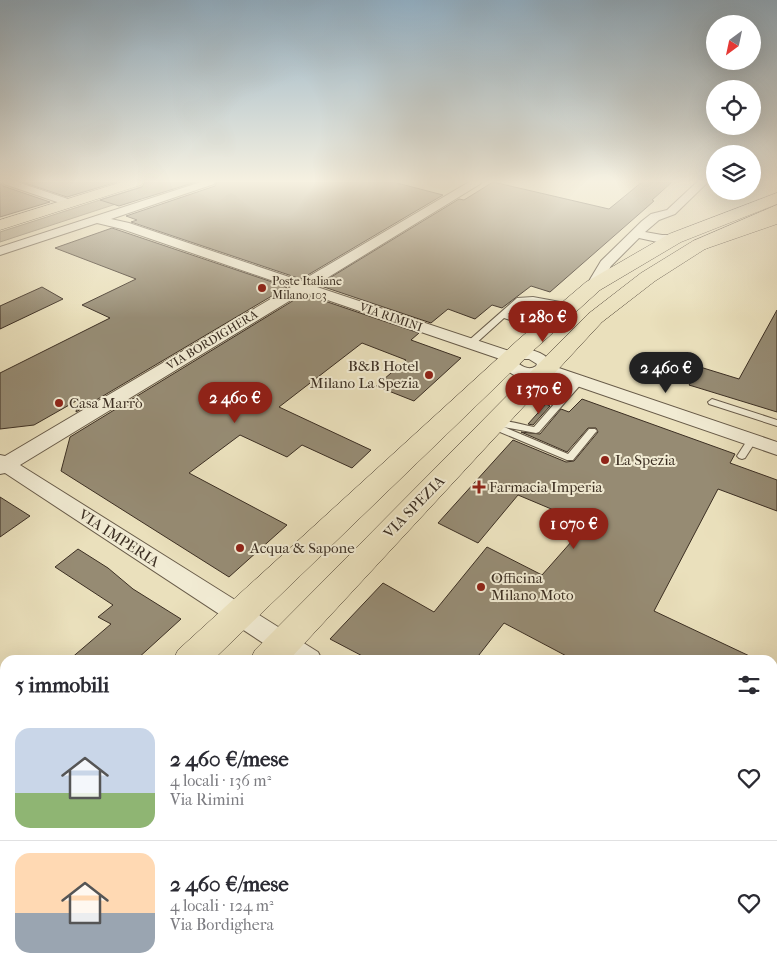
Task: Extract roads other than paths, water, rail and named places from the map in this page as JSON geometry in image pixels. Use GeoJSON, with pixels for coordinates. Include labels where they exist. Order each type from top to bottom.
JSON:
{"type":"FeatureCollection","features":[{"type":"Feature","properties":{"kind":"main road"},"geometry":{"type":"LineString","coordinates":[[195,655],[512,358],[593,286],[676,238],[702,228]]}},
{"type":"Feature","properties":{"kind":"main road"},"geometry":{"type":"LineString","coordinates":[[700,245],[738,228]]}},
{"type":"Feature","properties":{"kind":"main road","name":"VIA SPEZIA"},"geometry":{"type":"LineString","coordinates":[[286,655],[492,424],[595,318],[648,278],[700,245],[752,228]]}},
{"type":"Feature","properties":{"kind":"street"},"geometry":{"type":"LineString","coordinates":[[0,250],[68,228]]}},
{"type":"Feature","properties":{"kind":"street","name":"VIA RIMINI"},"geometry":{"type":"LineString","coordinates":[[130,228],[512,358]]}},
{"type":"Feature","properties":{"kind":"street","name":"VIA BORDIGHERA"},"geometry":{"type":"LineString","coordinates":[[2,465],[400,228]]}},
{"type":"Feature","properties":{"kind":"street"},"geometry":{"type":"LineString","coordinates":[[593,286],[606,264],[643,228]]}},
{"type":"Feature","properties":{"kind":"street"},"geometry":{"type":"LineString","coordinates":[[636,234],[662,239],[676,238]]}},
{"type":"Feature","properties":{"kind":"street"},"geometry":{"type":"LineString","coordinates":[[512,358],[511,366],[518,372],[531,374],[544,369],[777,450]]}},
{"type":"Feature","properties":{"kind":"street","name":"VIA IMPERIA"},"geometry":{"type":"LineString","coordinates":[[2,465],[238,615]]}},
{"type":"Feature","properties":{"kind":"street","name":"VIA SPEZIA"},"geometry":{"type":"LineString","coordinates":[[238,615],[286,655]]}},
{"type":"Feature","properties":{"kind":"lane"},"geometry":{"type":"LineString","coordinates":[[470,344],[520,300],[533,299],[571,306]]}},
{"type":"Feature","properties":{"kind":"lane"},"geometry":{"type":"LineString","coordinates":[[504,315],[545,328]]}},
{"type":"Feature","properties":{"kind":"lane"},"geometry":{"type":"LineString","coordinates":[[492,424],[536,430],[579,381]]}},
{"type":"Feature","properties":{"kind":"lane"},"geometry":{"type":"LineString","coordinates":[[712,402],[777,423]]}},
{"type":"Feature","properties":{"kind":"lane"},"geometry":{"type":"LineString","coordinates":[[492,424],[570,458],[592,431]]}},
{"type":"Feature","properties":{"kind":"lane"},"geometry":{"type":"LineString","coordinates":[[742,456],[751,441]]}},
{"type":"Feature","properties":{"kind":"place","name":"Poste Italiane Milano 103"},"geometry":{"type":"Point","coordinates":[262,288]}},
{"type":"Feature","properties":{"kind":"place","name":"B&B Hotel Milano La Spezia"},"geometry":{"type":"Point","coordinates":[429,375]}},
{"type":"Feature","properties":{"kind":"place","name":"Casa Marrò"},"geometry":{"type":"Point","coordinates":[59,403]}},
{"type":"Feature","properties":{"kind":"place","name":"La Spezia"},"geometry":{"type":"Point","coordinates":[605,460]}},
{"type":"Feature","properties":{"kind":"place","name":"Farmacia Imperia"},"geometry":{"type":"Point","coordinates":[479,487]}},
{"type":"Feature","properties":{"kind":"place","name":"Acqua & Sapone"},"geometry":{"type":"Point","coordinates":[240,548]}},
{"type":"Feature","properties":{"kind":"place","name":"Officina Milano Moto"},"geometry":{"type":"Point","coordinates":[481,587]}}]}
